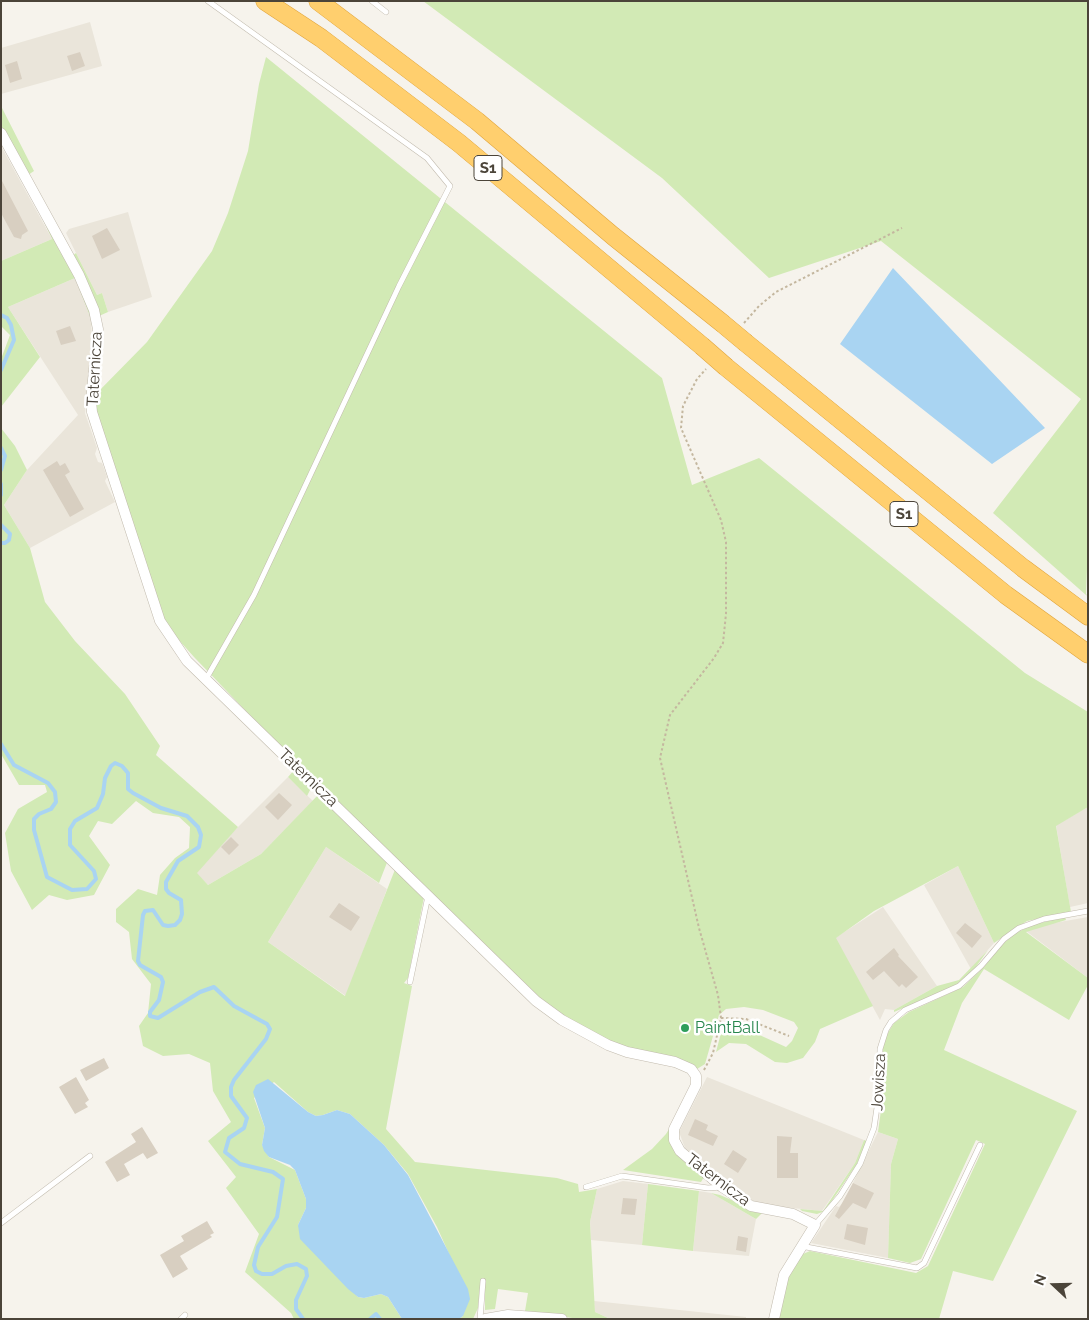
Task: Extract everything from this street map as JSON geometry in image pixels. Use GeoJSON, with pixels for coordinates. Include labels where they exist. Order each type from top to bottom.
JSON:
{"type":"FeatureCollection","features":[{"type":"Feature","properties":{"kind":"highway","name":"S1"},"geometry":{"type":"LineString","coordinates":[[265,1],[321,38],[459,143],[726,367],[1006,594],[1088,654]]}},
{"type":"Feature","properties":{"kind":"highway","name":"S1"},"geometry":{"type":"LineString","coordinates":[[318,1],[476,121],[605,230],[1023,568],[1088,616]]}},
{"type":"Feature","properties":{"kind":"street","name":"Taternicza"},"geometry":{"type":"LineString","coordinates":[[1,133],[64,246],[92,303],[98,329],[91,401],[92,412],[160,621],[187,661],[516,983],[548,1011],[576,1029],[608,1045],[627,1052],[681,1064],[691,1069],[696,1076],[695,1090],[675,1124],[674,1140],[686,1157],[722,1187],[751,1206],[793,1214],[815,1225]]}},
{"type":"Feature","properties":{"kind":"street","name":"Jowisza"},"geometry":{"type":"LineString","coordinates":[[774,1319],[784,1275],[815,1225]]}},
{"type":"Feature","properties":{"kind":"street"},"geometry":{"type":"LineString","coordinates":[[485,1319],[494,1316],[562,1319]]}},
{"type":"Feature","properties":{"kind":"lane"},"geometry":{"type":"LineString","coordinates":[[206,679],[254,595],[399,286],[450,186],[427,158],[208,1]]}},
{"type":"Feature","properties":{"kind":"lane"},"geometry":{"type":"LineString","coordinates":[[372,1],[386,12]]}},
{"type":"Feature","properties":{"kind":"lane"},"geometry":{"type":"LineString","coordinates":[[410,982],[428,895]]}},
{"type":"Feature","properties":{"kind":"lane","name":"Jowisza"},"geometry":{"type":"LineString","coordinates":[[815,1225],[840,1196],[860,1164],[874,1128],[879,1100],[880,1049],[886,1030],[891,1022],[905,1010],[959,986],[981,966],[1004,938],[1019,928],[1044,919],[1088,911]]}},
{"type":"Feature","properties":{"kind":"lane"},"geometry":{"type":"LineString","coordinates":[[801,1246],[917,1268],[924,1263],[980,1145]]}},
{"type":"Feature","properties":{"kind":"lane"},"geometry":{"type":"LineString","coordinates":[[1,1223],[90,1156]]}},
{"type":"Feature","properties":{"kind":"lane"},"geometry":{"type":"LineString","coordinates":[[586,1187],[622,1176],[708,1188],[722,1187]]}},
{"type":"Feature","properties":{"kind":"lane"},"geometry":{"type":"LineString","coordinates":[[480,1319],[483,1280]]}},
{"type":"Feature","properties":{"kind":"path"},"geometry":{"type":"LineString","coordinates":[[696,1076],[708,1065],[721,1018],[718,995],[696,918],[660,758],[670,715],[714,658],[722,643],[726,592]]}},
{"type":"Feature","properties":{"kind":"path"},"geometry":{"type":"LineString","coordinates":[[721,1018],[746,1019],[789,1036]]}},
{"type":"Feature","properties":{"kind":"shaded area"},"geometry":{"type":"Polygon","coordinates":[[[90,22],[102,66],[1,94],[1,48],[90,22]]]}},
{"type":"Feature","properties":{"kind":"shaded area"},"geometry":{"type":"Polygon","coordinates":[[[1,146],[52,239],[1,261],[1,146]]]}},
{"type":"Feature","properties":{"kind":"shaded area"},"geometry":{"type":"Polygon","coordinates":[[[128,212],[152,297],[108,312],[102,293],[97,295],[66,233],[69,229],[128,212]]]}},
{"type":"Feature","properties":{"kind":"shaded area"},"geometry":{"type":"Polygon","coordinates":[[[75,278],[91,319],[92,341],[85,413],[97,448],[95,454],[98,462],[102,463],[107,477],[105,481],[115,502],[30,548],[4,505],[27,470],[78,415],[8,307],[75,278]]]}},
{"type":"Feature","properties":{"kind":"shaded area"},"geometry":{"type":"Polygon","coordinates":[[[288,777],[313,801],[261,854],[208,885],[196,873],[231,834],[288,777]]]}},
{"type":"Feature","properties":{"kind":"shaded area"},"geometry":{"type":"Polygon","coordinates":[[[1088,807],[1088,903],[1070,907],[1056,825],[1088,807]]]}},
{"type":"Feature","properties":{"kind":"shaded area"},"geometry":{"type":"Polygon","coordinates":[[[326,847],[387,889],[346,996],[268,942],[326,847]]]}},
{"type":"Feature","properties":{"kind":"shaded area"},"geometry":{"type":"Polygon","coordinates":[[[958,866],[994,943],[971,969],[924,885],[958,866]]]}},
{"type":"Feature","properties":{"kind":"shaded area"},"geometry":{"type":"Polygon","coordinates":[[[883,907],[937,986],[894,1010],[885,1009],[880,1020],[835,938],[883,907]]]}},
{"type":"Feature","properties":{"kind":"shaded area"},"geometry":{"type":"Polygon","coordinates":[[[1088,917],[1088,978],[1026,931],[1048,924],[1088,917]]]}},
{"type":"Feature","properties":{"kind":"shaded area"},"geometry":{"type":"Polygon","coordinates":[[[707,1077],[864,1140],[855,1163],[822,1211],[762,1205],[749,1199],[685,1148],[679,1132],[707,1077]]]}},
{"type":"Feature","properties":{"kind":"shaded area"},"geometry":{"type":"Polygon","coordinates":[[[878,1132],[898,1139],[891,1164],[888,1258],[811,1243],[836,1206],[839,1207],[844,1201],[878,1132]]]}},
{"type":"Feature","properties":{"kind":"shaded area"},"geometry":{"type":"Polygon","coordinates":[[[623,1181],[648,1184],[642,1245],[591,1240],[590,1222],[597,1189],[623,1181]]]}},
{"type":"Feature","properties":{"kind":"shaded area"},"geometry":{"type":"Polygon","coordinates":[[[699,1191],[711,1193],[756,1219],[749,1256],[693,1251],[699,1191]]]}},
{"type":"Feature","properties":{"kind":"shaded area"},"geometry":{"type":"Polygon","coordinates":[[[594,1301],[746,1317],[746,1319],[610,1319],[595,1312],[594,1301]]]}},
{"type":"Feature","properties":{"kind":"green space"},"geometry":{"type":"Polygon","coordinates":[[[423,1],[1088,1],[1088,543],[1086,594],[1088,596],[993,513],[1081,399],[881,241],[769,278],[662,178],[423,1]]]}},
{"type":"Feature","properties":{"kind":"green space"},"geometry":{"type":"Polygon","coordinates":[[[266,57],[662,378],[692,485],[759,458],[1025,673],[1088,712],[1088,807],[1056,826],[1071,912],[1027,921],[994,943],[958,866],[874,911],[836,938],[873,1006],[820,1029],[815,1042],[803,1058],[787,1063],[775,1062],[746,1044],[729,1043],[716,1052],[721,1033],[727,1028],[744,1028],[786,1047],[792,1041],[798,1028],[794,1022],[763,1010],[744,1007],[726,1009],[719,1015],[705,1064],[697,1069],[609,1042],[550,1009],[295,762],[194,657],[161,620],[94,412],[94,396],[147,342],[212,251],[228,213],[248,151],[259,84],[266,57]]]}},
{"type":"Feature","properties":{"kind":"green space"},"geometry":{"type":"Polygon","coordinates":[[[1,106],[34,171],[28,175],[1,127],[1,106]]]}},
{"type":"Feature","properties":{"kind":"green space"},"geometry":{"type":"Polygon","coordinates":[[[46,218],[77,276],[92,310],[95,324],[92,326],[75,278],[8,307],[40,357],[1,407],[1,359],[10,335],[1,326],[1,261],[52,239],[43,220],[46,218]]]}},
{"type":"Feature","properties":{"kind":"green space"},"geometry":{"type":"Polygon","coordinates":[[[76,253],[97,295],[102,293],[108,312],[99,316],[72,256],[76,253]]]}},
{"type":"Feature","properties":{"kind":"green space"},"geometry":{"type":"Polygon","coordinates":[[[1,428],[15,446],[27,470],[4,505],[30,548],[45,602],[75,641],[125,694],[160,746],[156,755],[238,827],[197,873],[208,885],[261,854],[318,795],[388,860],[379,883],[326,847],[268,942],[345,996],[396,867],[424,897],[408,978],[404,983],[412,986],[386,1129],[415,1162],[557,1178],[578,1184],[579,1192],[597,1189],[590,1222],[595,1312],[610,1319],[579,1319],[525,1311],[528,1293],[498,1289],[495,1309],[485,1310],[485,1279],[481,1279],[478,1308],[473,1319],[459,1319],[463,1316],[450,1256],[437,1227],[408,1174],[384,1145],[350,1114],[337,1110],[316,1116],[308,1112],[274,1082],[254,1098],[265,1128],[262,1145],[269,1157],[295,1170],[306,1199],[306,1208],[298,1225],[358,1297],[364,1298],[381,1294],[388,1297],[402,1319],[294,1319],[291,1313],[245,1272],[259,1234],[226,1188],[236,1177],[208,1141],[231,1122],[213,1091],[210,1063],[189,1054],[163,1056],[143,1046],[139,1026],[148,1013],[151,984],[132,959],[129,932],[116,922],[116,909],[138,889],[157,895],[160,875],[175,858],[189,848],[190,827],[179,817],[153,813],[136,801],[112,824],[98,821],[89,836],[110,865],[94,895],[67,900],[49,895],[32,910],[11,871],[5,833],[18,809],[47,792],[45,785],[19,785],[1,754],[1,428]]]}},
{"type":"Feature","properties":{"kind":"green space"},"geometry":{"type":"Polygon","coordinates":[[[295,769],[312,786],[307,796],[288,777],[295,769]]]}},
{"type":"Feature","properties":{"kind":"green space"},"geometry":{"type":"Polygon","coordinates":[[[1065,917],[1066,920],[1026,932],[1088,978],[1088,985],[1069,1020],[984,969],[962,1003],[944,1050],[1077,1111],[993,1281],[953,1271],[939,1319],[777,1319],[785,1282],[803,1254],[810,1251],[916,1273],[928,1266],[985,1144],[976,1140],[921,1259],[910,1263],[888,1258],[891,1164],[898,1139],[878,1132],[882,1103],[882,1051],[886,1036],[894,1023],[909,1012],[963,987],[984,967],[999,947],[1016,933],[1032,925],[1065,917]]]}},
{"type":"Feature","properties":{"kind":"green space"},"geometry":{"type":"Polygon","coordinates":[[[988,950],[973,971],[953,987],[894,1012],[894,1010],[937,986],[959,980],[988,950]]]}},
{"type":"Feature","properties":{"kind":"green space"},"geometry":{"type":"Polygon","coordinates":[[[674,1121],[670,1132],[704,1177],[701,1182],[623,1170],[652,1149],[666,1134],[674,1121]]]}},
{"type":"Feature","properties":{"kind":"green space"},"geometry":{"type":"Polygon","coordinates":[[[864,1140],[867,1141],[857,1164],[825,1211],[817,1214],[802,1211],[800,1209],[823,1211],[855,1163],[864,1140]]]}},
{"type":"Feature","properties":{"kind":"green space"},"geometry":{"type":"Polygon","coordinates":[[[648,1184],[699,1191],[693,1251],[642,1245],[648,1184]]]}},
{"type":"Feature","properties":{"kind":"green space"},"geometry":{"type":"Polygon","coordinates":[[[711,1193],[720,1195],[762,1213],[756,1219],[711,1193]]]}},
{"type":"Feature","properties":{"kind":"water"},"geometry":{"type":"Polygon","coordinates":[[[893,268],[1045,428],[992,464],[840,344],[893,268]]]}},
{"type":"Feature","properties":{"kind":"water"},"geometry":{"type":"Polygon","coordinates":[[[268,1079],[308,1112],[316,1116],[337,1110],[350,1114],[384,1145],[408,1175],[468,1289],[470,1299],[463,1316],[459,1319],[402,1319],[388,1297],[381,1294],[364,1298],[358,1297],[300,1239],[298,1225],[306,1208],[306,1199],[295,1170],[290,1165],[269,1157],[262,1145],[265,1128],[253,1092],[256,1085],[268,1079]]]}},
{"type":"Feature","properties":{"kind":"building"},"geometry":{"type":"Polygon","coordinates":[[[80,52],[85,66],[72,71],[67,56],[80,52]]]}},
{"type":"Feature","properties":{"kind":"building"},"geometry":{"type":"Polygon","coordinates":[[[17,61],[22,79],[10,83],[5,65],[17,61]]]}},
{"type":"Feature","properties":{"kind":"building"},"geometry":{"type":"Polygon","coordinates":[[[1,179],[28,231],[22,235],[21,239],[14,237],[1,213],[1,179]]]}},
{"type":"Feature","properties":{"kind":"building"},"geometry":{"type":"Polygon","coordinates":[[[107,228],[120,250],[102,259],[92,236],[107,228]]]}},
{"type":"Feature","properties":{"kind":"building"},"geometry":{"type":"Polygon","coordinates":[[[70,326],[76,341],[61,345],[56,331],[70,326]]]}},
{"type":"Feature","properties":{"kind":"building"},"geometry":{"type":"Polygon","coordinates":[[[57,461],[60,466],[65,463],[70,472],[65,475],[84,509],[70,517],[43,470],[57,461]]]}},
{"type":"Feature","properties":{"kind":"building"},"geometry":{"type":"Polygon","coordinates":[[[279,793],[292,805],[278,820],[265,807],[279,793]]]}},
{"type":"Feature","properties":{"kind":"building"},"geometry":{"type":"Polygon","coordinates":[[[231,837],[239,845],[229,855],[221,847],[231,837]]]}},
{"type":"Feature","properties":{"kind":"building"},"geometry":{"type":"Polygon","coordinates":[[[339,903],[360,917],[351,931],[329,917],[339,903]]]}},
{"type":"Feature","properties":{"kind":"building"},"geometry":{"type":"Polygon","coordinates":[[[965,923],[982,936],[972,948],[956,933],[965,923]]]}},
{"type":"Feature","properties":{"kind":"building"},"geometry":{"type":"Polygon","coordinates":[[[894,948],[898,956],[918,977],[906,988],[902,984],[899,987],[884,971],[873,980],[866,972],[894,948]]]}},
{"type":"Feature","properties":{"kind":"building"},"geometry":{"type":"Polygon","coordinates":[[[104,1058],[109,1068],[86,1081],[80,1070],[104,1058]]]}},
{"type":"Feature","properties":{"kind":"building"},"geometry":{"type":"Polygon","coordinates":[[[76,1077],[89,1100],[85,1103],[88,1107],[75,1114],[59,1087],[76,1077]]]}},
{"type":"Feature","properties":{"kind":"building"},"geometry":{"type":"Polygon","coordinates":[[[695,1119],[708,1125],[706,1130],[718,1136],[713,1146],[688,1135],[695,1119]]]}},
{"type":"Feature","properties":{"kind":"building"},"geometry":{"type":"Polygon","coordinates":[[[142,1127],[158,1153],[147,1159],[143,1153],[124,1164],[130,1175],[117,1182],[105,1162],[136,1142],[131,1134],[142,1127]]]}},
{"type":"Feature","properties":{"kind":"building"},"geometry":{"type":"Polygon","coordinates":[[[777,1136],[792,1137],[790,1153],[798,1153],[798,1178],[777,1178],[777,1136]]]}},
{"type":"Feature","properties":{"kind":"building"},"geometry":{"type":"Polygon","coordinates":[[[733,1150],[747,1159],[738,1173],[724,1164],[733,1150]]]}},
{"type":"Feature","properties":{"kind":"building"},"geometry":{"type":"Polygon","coordinates":[[[853,1183],[874,1193],[866,1209],[853,1203],[839,1219],[835,1216],[853,1183]]]}},
{"type":"Feature","properties":{"kind":"building"},"geometry":{"type":"Polygon","coordinates":[[[623,1198],[637,1199],[635,1215],[621,1214],[623,1198]]]}},
{"type":"Feature","properties":{"kind":"building"},"geometry":{"type":"Polygon","coordinates":[[[207,1221],[214,1233],[210,1235],[212,1237],[180,1256],[188,1269],[173,1278],[160,1255],[184,1241],[181,1236],[207,1221]]]}},
{"type":"Feature","properties":{"kind":"building"},"geometry":{"type":"Polygon","coordinates":[[[847,1224],[868,1228],[865,1245],[844,1239],[847,1224]]]}},
{"type":"Feature","properties":{"kind":"building"},"geometry":{"type":"Polygon","coordinates":[[[738,1236],[748,1238],[746,1252],[736,1250],[738,1236]]]}},
{"type":"Feature","properties":{"kind":"waterway"},"geometry":{"type":"LineString","coordinates":[[1,315],[7,318],[11,325],[14,340],[1,370]]}},
{"type":"Feature","properties":{"kind":"waterway"},"geometry":{"type":"LineString","coordinates":[[1,448],[5,456],[1,470]]}},
{"type":"Feature","properties":{"kind":"waterway"},"geometry":{"type":"LineString","coordinates":[[1,484],[1,495]]}},
{"type":"Feature","properties":{"kind":"waterway"},"geometry":{"type":"LineString","coordinates":[[1,525],[10,534],[9,540],[1,543]]}},
{"type":"Feature","properties":{"kind":"waterway"},"geometry":{"type":"LineString","coordinates":[[1,744],[14,765],[48,783],[55,792],[56,802],[51,809],[39,814],[34,819],[34,830],[47,877],[72,890],[87,889],[96,879],[94,871],[70,845],[70,829],[75,821],[97,808],[103,794],[105,778],[111,766],[115,763],[122,766],[128,773],[128,789],[133,793],[161,808],[187,816],[198,827],[201,835],[199,847],[178,861],[166,882],[166,889],[169,893],[181,900],[182,914],[180,920],[175,925],[163,925],[153,910],[145,911],[138,961],[140,965],[161,977],[163,982],[159,1000],[150,1012],[150,1016],[158,1018],[200,992],[214,987],[234,1006],[267,1024],[270,1029],[266,1039],[234,1080],[231,1087],[231,1096],[247,1118],[244,1128],[229,1138],[225,1152],[240,1164],[273,1172],[283,1179],[277,1217],[258,1247],[254,1265],[256,1271],[262,1274],[272,1274],[286,1266],[297,1264],[306,1269],[307,1276],[296,1300],[296,1309],[303,1319]]}},
{"type":"Feature","properties":{"kind":"waterway"},"geometry":{"type":"LineString","coordinates":[[370,1319],[376,1314],[380,1319]]}},
{"type":"Feature","properties":{"kind":"place","name":"PaintBall"},"geometry":{"type":"Point","coordinates":[685,1028]}}]}
